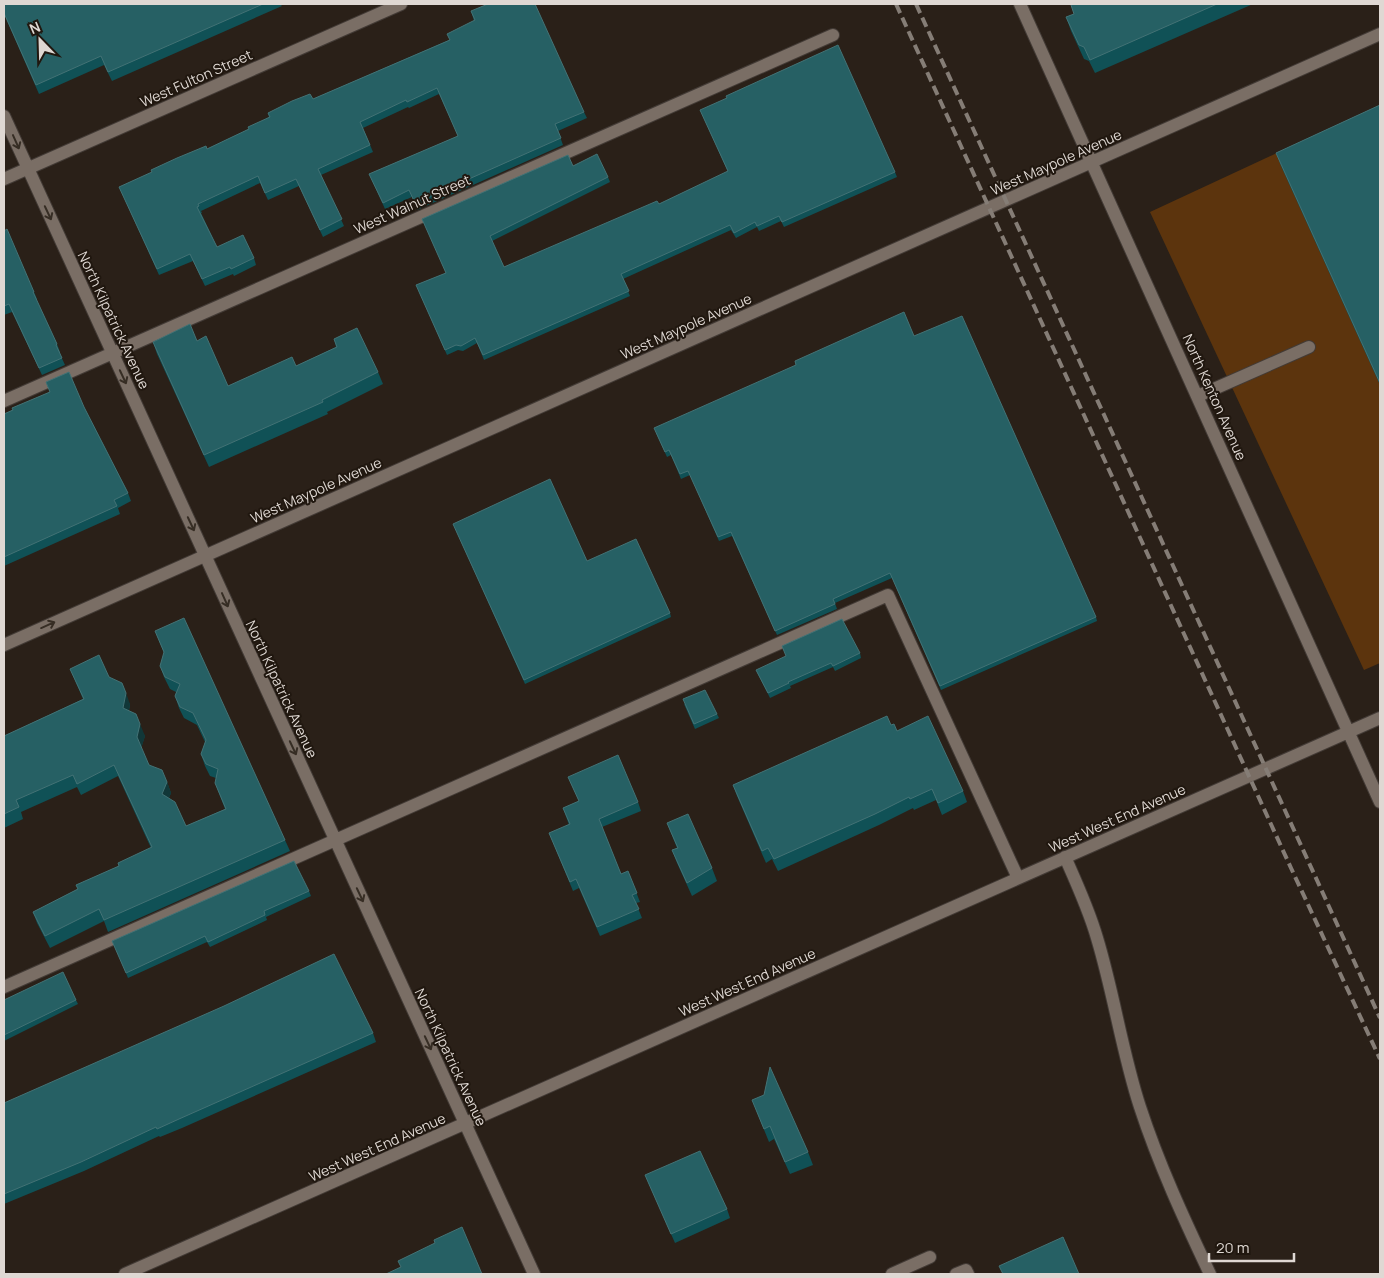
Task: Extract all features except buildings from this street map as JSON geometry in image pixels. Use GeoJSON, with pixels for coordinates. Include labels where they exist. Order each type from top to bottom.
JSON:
{"type":"FeatureCollection","features":[{"type":"Feature","properties":{"kind":"street","name":"West Fulton Street"},"geometry":{"type":"LineString","coordinates":[[4,179],[401,4]]}},
{"type":"Feature","properties":{"kind":"street","name":"North Kenton Avenue"},"geometry":{"type":"LineString","coordinates":[[1020,4],[1380,802]]}},
{"type":"Feature","properties":{"kind":"street","name":"West Maypole Avenue"},"geometry":{"type":"LineString","coordinates":[[4,645],[1380,34]]}},
{"type":"Feature","properties":{"kind":"street","name":"West Walnut Street"},"geometry":{"type":"LineString","coordinates":[[4,401],[833,35]]}},
{"type":"Feature","properties":{"kind":"street","name":"North Kilpatrick Avenue"},"geometry":{"type":"LineString","coordinates":[[4,116],[534,1274]]}},
{"type":"Feature","properties":{"kind":"street"},"geometry":{"type":"LineString","coordinates":[[1198,396],[1309,347]]}},
{"type":"Feature","properties":{"kind":"street"},"geometry":{"type":"LineString","coordinates":[[4,987],[888,595],[1018,878]]}},
{"type":"Feature","properties":{"kind":"street","name":"West West End Avenue"},"geometry":{"type":"LineString","coordinates":[[125,1274],[1380,718]]}},
{"type":"Feature","properties":{"kind":"street"},"geometry":{"type":"LineString","coordinates":[[1065,857],[1090,915],[1098,939],[1140,1106],[1170,1190],[1210,1274]]}},
{"type":"Feature","properties":{"kind":"street"},"geometry":{"type":"LineString","coordinates":[[892,1274],[930,1257]]}},
{"type":"Feature","properties":{"kind":"street"},"geometry":{"type":"LineString","coordinates":[[956,1274],[966,1270],[968,1274]]}},
{"type":"Feature","properties":{"kind":"shaded area"},"geometry":{"type":"Polygon","coordinates":[[[1380,105],[1380,663],[1364,670],[1150,212],[1380,105]]]}},
{"type":"Feature","properties":{"kind":"railway"},"geometry":{"type":"LineString","coordinates":[[896,4],[1380,1059]]}},
{"type":"Feature","properties":{"kind":"railway"},"geometry":{"type":"LineString","coordinates":[[916,4],[1380,1018]]}}]}
